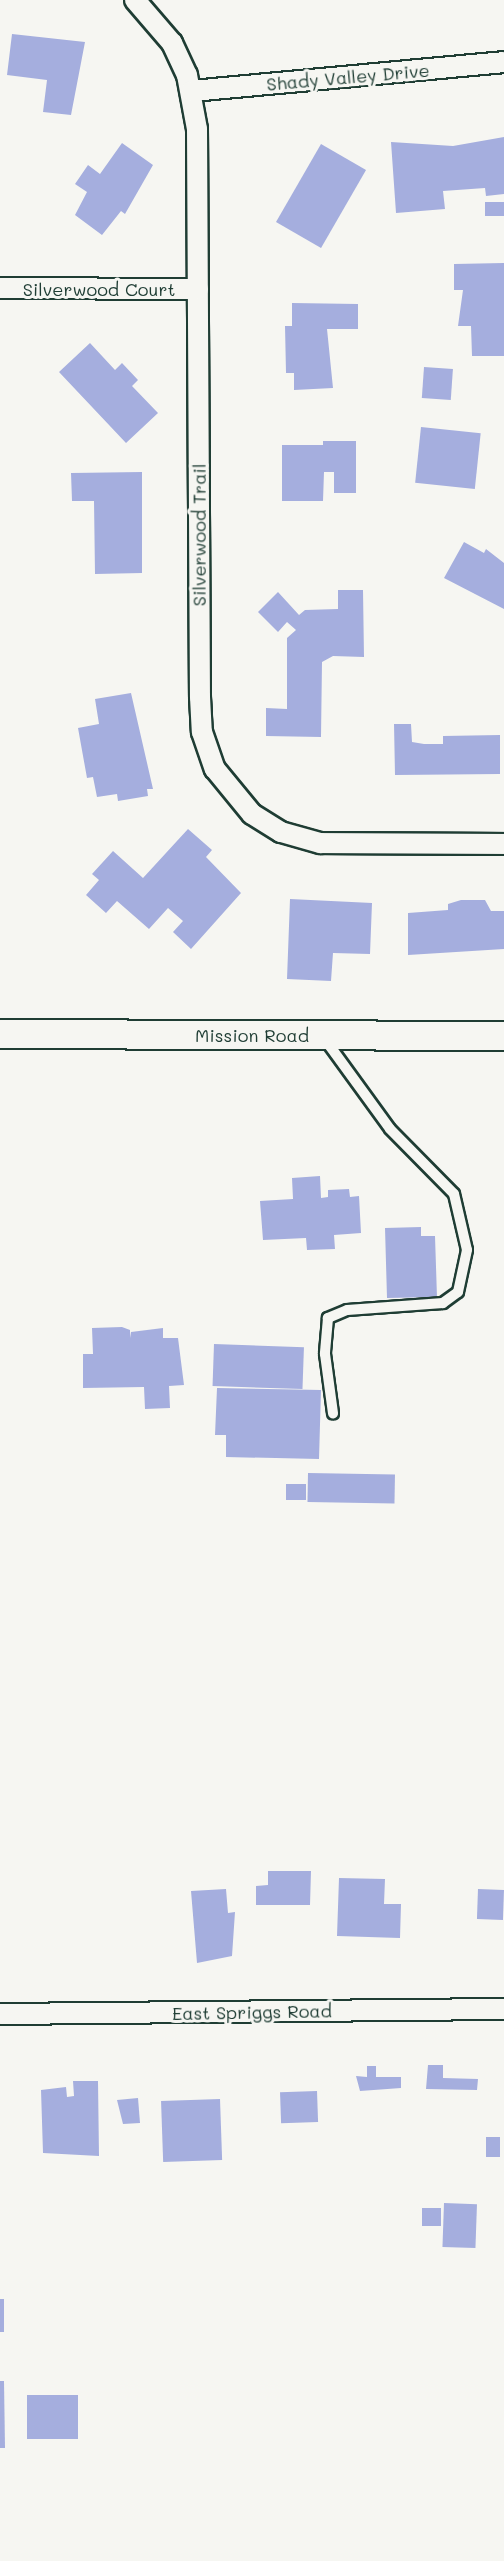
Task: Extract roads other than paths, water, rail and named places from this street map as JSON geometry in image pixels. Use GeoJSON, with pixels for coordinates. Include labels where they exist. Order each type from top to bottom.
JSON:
{"type":"FeatureCollection","features":[{"type":"Feature","properties":{"kind":"street","name":"Silverwood Trail"},"geometry":{"type":"LineString","coordinates":[[135,0],[172,43],[192,92],[198,289],[200,697],[202,732],[218,775],[252,814],[281,832],[320,843],[504,844]]}},
{"type":"Feature","properties":{"kind":"street","name":"Shady Valley Drive"},"geometry":{"type":"LineString","coordinates":[[192,92],[504,62]]}},
{"type":"Feature","properties":{"kind":"street","name":"Silverwood Court"},"geometry":{"type":"LineString","coordinates":[[0,288],[198,289]]}},
{"type":"Feature","properties":{"kind":"street","name":"Mission Road"},"geometry":{"type":"LineString","coordinates":[[0,1034],[504,1036]]}},
{"type":"Feature","properties":{"kind":"street","name":"East Spriggs Road"},"geometry":{"type":"LineString","coordinates":[[0,2014],[504,2009]]}},
{"type":"Feature","properties":{"kind":"lane"},"geometry":{"type":"LineString","coordinates":[[323,1035],[390,1129],[454,1194],[467,1250],[458,1292],[443,1303],[347,1310],[328,1318],[325,1354],[333,1413]]}}]}
